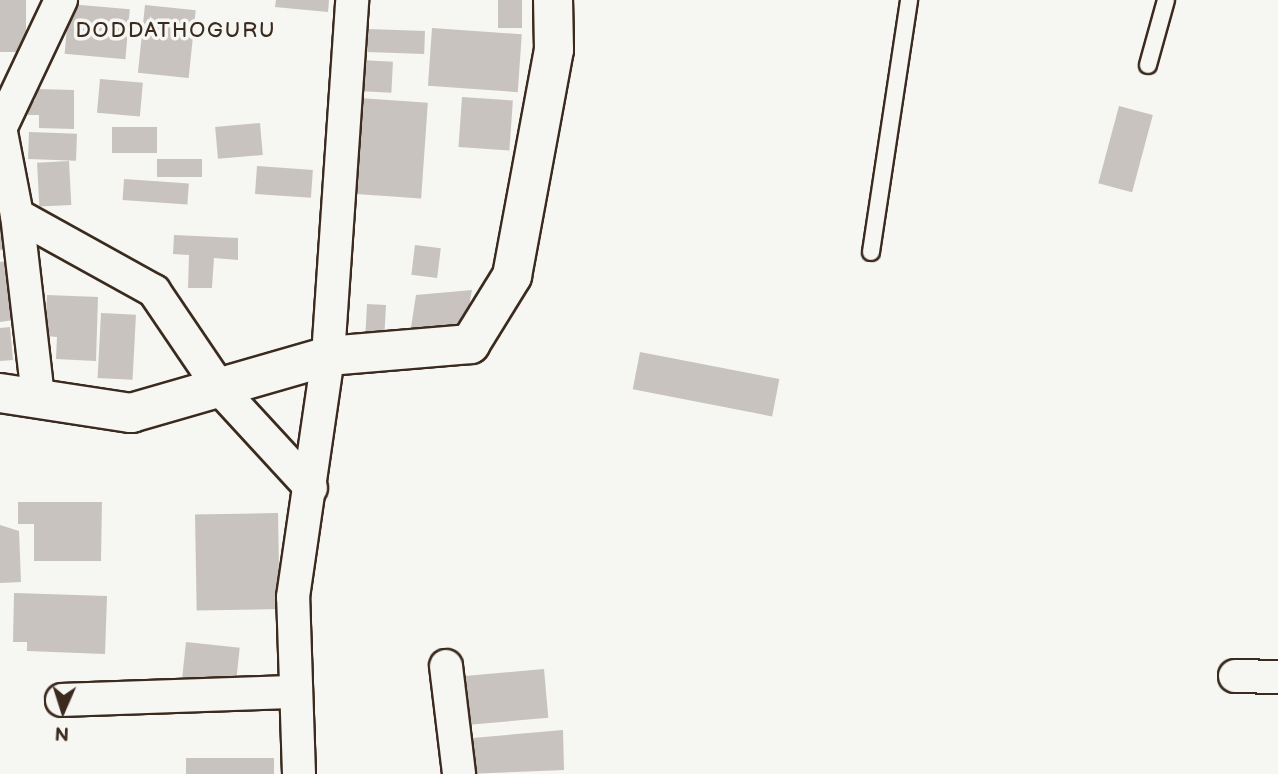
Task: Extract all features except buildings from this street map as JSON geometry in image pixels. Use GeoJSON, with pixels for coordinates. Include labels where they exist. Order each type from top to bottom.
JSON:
{"type":"FeatureCollection","features":[{"type":"Feature","properties":{"kind":"street"},"geometry":{"type":"LineString","coordinates":[[38,397],[17,215],[0,129],[61,0]]}},
{"type":"Feature","properties":{"kind":"street"},"geometry":{"type":"LineString","coordinates":[[299,774],[293,597],[322,417],[352,0]]}},
{"type":"Feature","properties":{"kind":"street"},"geometry":{"type":"LineString","coordinates":[[0,393],[131,413],[221,390],[328,356],[470,344],[512,276],[554,50],[553,0]]}},
{"type":"Feature","properties":{"kind":"street"},"geometry":{"type":"LineString","coordinates":[[17,215],[154,291],[221,390],[311,488]]}},
{"type":"Feature","properties":{"kind":"street"},"geometry":{"type":"LineString","coordinates":[[446,666],[459,774]]}},
{"type":"Feature","properties":{"kind":"street"},"geometry":{"type":"LineString","coordinates":[[1235,676],[1278,677]]}},
{"type":"Feature","properties":{"kind":"street"},"geometry":{"type":"LineString","coordinates":[[62,700],[296,692]]}},
{"type":"Feature","properties":{"kind":"lane"},"geometry":{"type":"LineString","coordinates":[[872,253],[909,0]]}},
{"type":"Feature","properties":{"kind":"lane"},"geometry":{"type":"LineString","coordinates":[[1148,65],[1166,0]]}},
{"type":"Feature","properties":{"kind":"district","name":"DODDATHOGURU"},"geometry":{"type":"Point","coordinates":[176,31]}}]}
